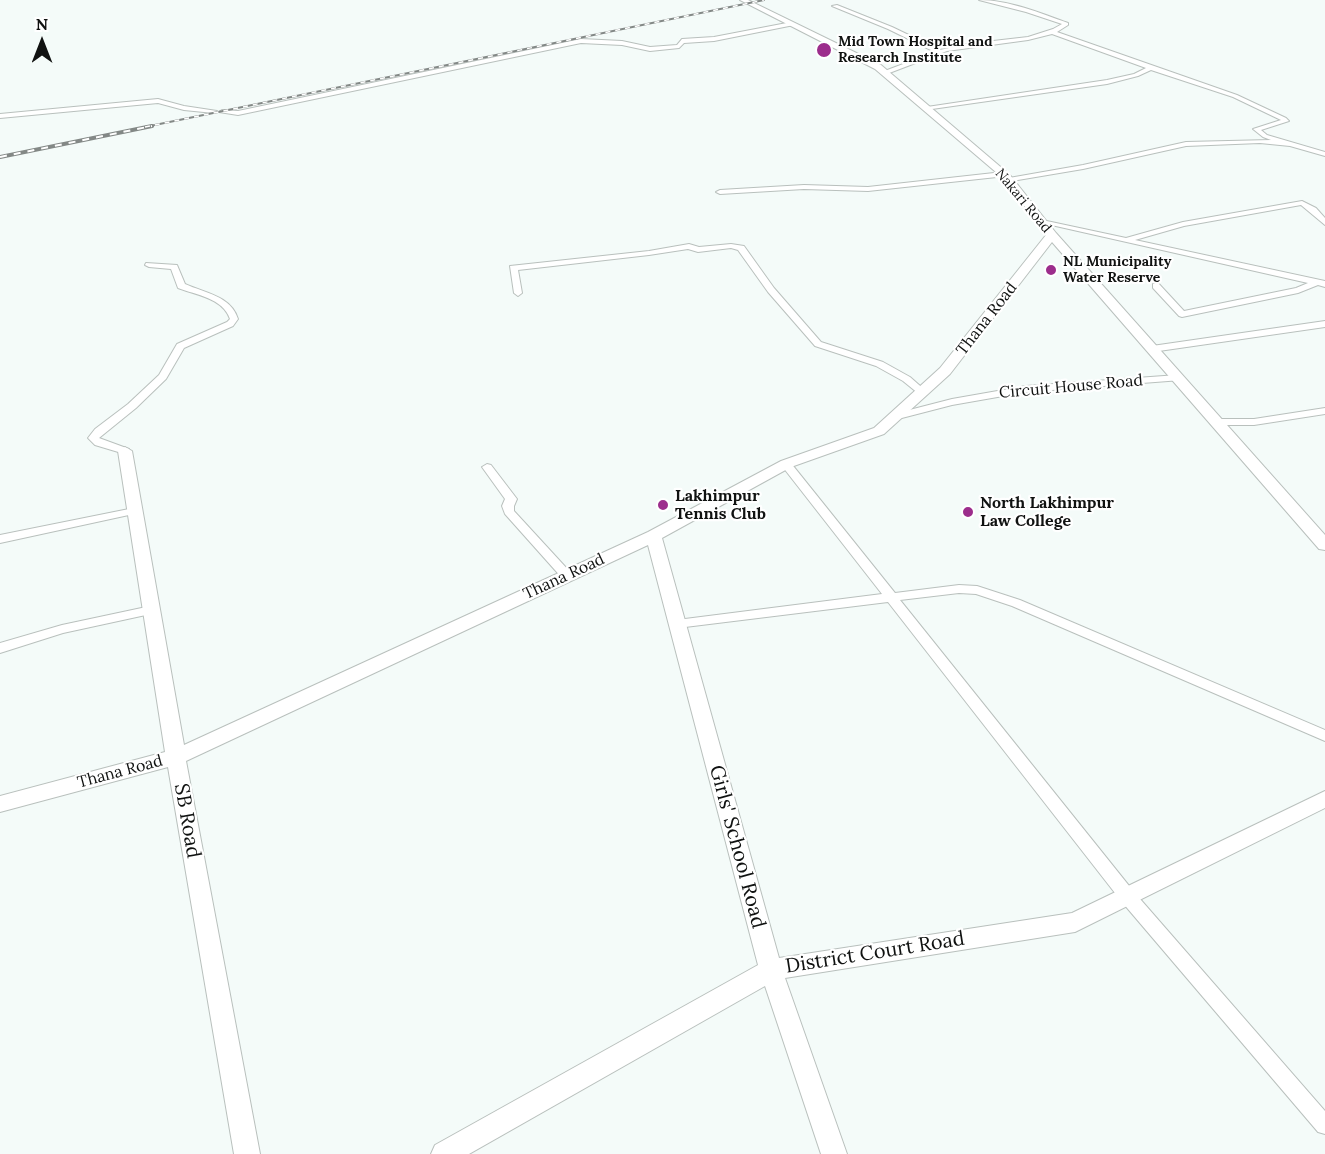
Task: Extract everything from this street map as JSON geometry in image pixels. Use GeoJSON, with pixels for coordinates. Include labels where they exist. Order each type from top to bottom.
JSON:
{"type":"FeatureCollection","features":[{"type":"Feature","properties":{"kind":"street","name":"Nakari Road"},"geometry":{"type":"LineString","coordinates":[[743,0],[878,67],[1006,177],[1070,256],[1323,539]]}},
{"type":"Feature","properties":{"kind":"street"},"geometry":{"type":"LineString","coordinates":[[884,73],[940,52],[1059,29],[1066,24],[1028,11],[982,0]]}},
{"type":"Feature","properties":{"kind":"street"},"geometry":{"type":"LineString","coordinates":[[835,6],[890,28],[940,52]]}},
{"type":"Feature","properties":{"kind":"street"},"geometry":{"type":"LineString","coordinates":[[0,116],[158,101],[184,108],[238,113],[577,41],[622,43],[656,48],[679,46],[682,41],[714,39],[792,24]]}},
{"type":"Feature","properties":{"kind":"street"},"geometry":{"type":"LineString","coordinates":[[1050,31],[1235,96],[1284,119],[1286,122],[1256,129],[1265,136],[1325,154]]}},
{"type":"Feature","properties":{"kind":"street"},"geometry":{"type":"LineString","coordinates":[[927,109],[1107,82],[1136,75],[1151,68]]}},
{"type":"Feature","properties":{"kind":"street"},"geometry":{"type":"LineString","coordinates":[[720,192],[804,187],[868,189],[1006,177],[1114,161],[1186,144],[1260,141],[1293,144]]}},
{"type":"Feature","properties":{"kind":"street"},"geometry":{"type":"LineString","coordinates":[[1128,240],[1183,224],[1302,203],[1324,219]]}},
{"type":"Feature","properties":{"kind":"street"},"geometry":{"type":"LineString","coordinates":[[1047,229],[1128,240],[1304,279],[1319,284],[1325,293]]}},
{"type":"Feature","properties":{"kind":"street","name":"Thana Road"},"geometry":{"type":"LineString","coordinates":[[0,804],[176,757],[654,536],[786,464],[879,431],[945,371],[1038,253],[1047,229]]}},
{"type":"Feature","properties":{"kind":"street"},"geometry":{"type":"LineString","coordinates":[[518,292],[513,268],[649,253],[690,246],[698,250],[731,246],[741,248],[771,290],[818,344],[826,349],[892,369],[910,380],[922,392]]}},
{"type":"Feature","properties":{"kind":"street"},"geometry":{"type":"LineString","coordinates":[[1038,253],[1070,256]]}},
{"type":"Feature","properties":{"kind":"street"},"geometry":{"type":"LineString","coordinates":[[125,451],[111,445],[100,444],[93,438],[99,430],[132,406],[163,377],[180,346],[230,324],[234,319],[224,303],[181,285],[174,267],[149,265]]}},
{"type":"Feature","properties":{"kind":"street"},"geometry":{"type":"LineString","coordinates":[[1156,286],[1182,314],[1319,284]]}},
{"type":"Feature","properties":{"kind":"street"},"geometry":{"type":"LineString","coordinates":[[1152,349],[1325,324]]}},
{"type":"Feature","properties":{"kind":"street","name":"Circuit House Road"},"geometry":{"type":"LineString","coordinates":[[894,417],[952,402],[1026,389],[1178,378]]}},
{"type":"Feature","properties":{"kind":"street"},"geometry":{"type":"LineString","coordinates":[[1216,422],[1254,422],[1325,411]]}},
{"type":"Feature","properties":{"kind":"street","name":"SB Road"},"geometry":{"type":"LineString","coordinates":[[125,451],[176,757],[247,1154]]}},
{"type":"Feature","properties":{"kind":"street"},"geometry":{"type":"LineString","coordinates":[[786,464],[1128,897],[1325,1125]]}},
{"type":"Feature","properties":{"kind":"street"},"geometry":{"type":"LineString","coordinates":[[487,467],[511,499],[508,506],[509,512],[567,576]]}},
{"type":"Feature","properties":{"kind":"street"},"geometry":{"type":"LineString","coordinates":[[0,538],[134,511]]}},
{"type":"Feature","properties":{"kind":"street","name":"Girls' School Road"},"geometry":{"type":"LineString","coordinates":[[654,536],[771,969],[834,1154]]}},
{"type":"Feature","properties":{"kind":"street"},"geometry":{"type":"LineString","coordinates":[[677,624],[959,589],[977,590],[1016,603],[1325,736]]}},
{"type":"Feature","properties":{"kind":"street"},"geometry":{"type":"LineString","coordinates":[[0,648],[62,629],[151,610]]}},
{"type":"Feature","properties":{"kind":"street","name":"District Court Road"},"geometry":{"type":"LineString","coordinates":[[444,1154],[771,969],[1075,922],[1325,800]]}},
{"type":"Feature","properties":{"kind":"railway"},"geometry":{"type":"LineString","coordinates":[[145,127],[764,0]]}},
{"type":"Feature","properties":{"kind":"railway"},"geometry":{"type":"LineString","coordinates":[[0,157],[152,126]]}},
{"type":"Feature","properties":{"kind":"place","name":"Mid Town Hospital and Research Institute"},"geometry":{"type":"Point","coordinates":[824,50]}},
{"type":"Feature","properties":{"kind":"place","name":"NL Municipality Water Reserve"},"geometry":{"type":"Point","coordinates":[1051,270]}},
{"type":"Feature","properties":{"kind":"place","name":"Lakhimpur Tennis Club"},"geometry":{"type":"Point","coordinates":[663,505]}},
{"type":"Feature","properties":{"kind":"place","name":"North Lakhimpur Law College"},"geometry":{"type":"Point","coordinates":[968,512]}}]}
